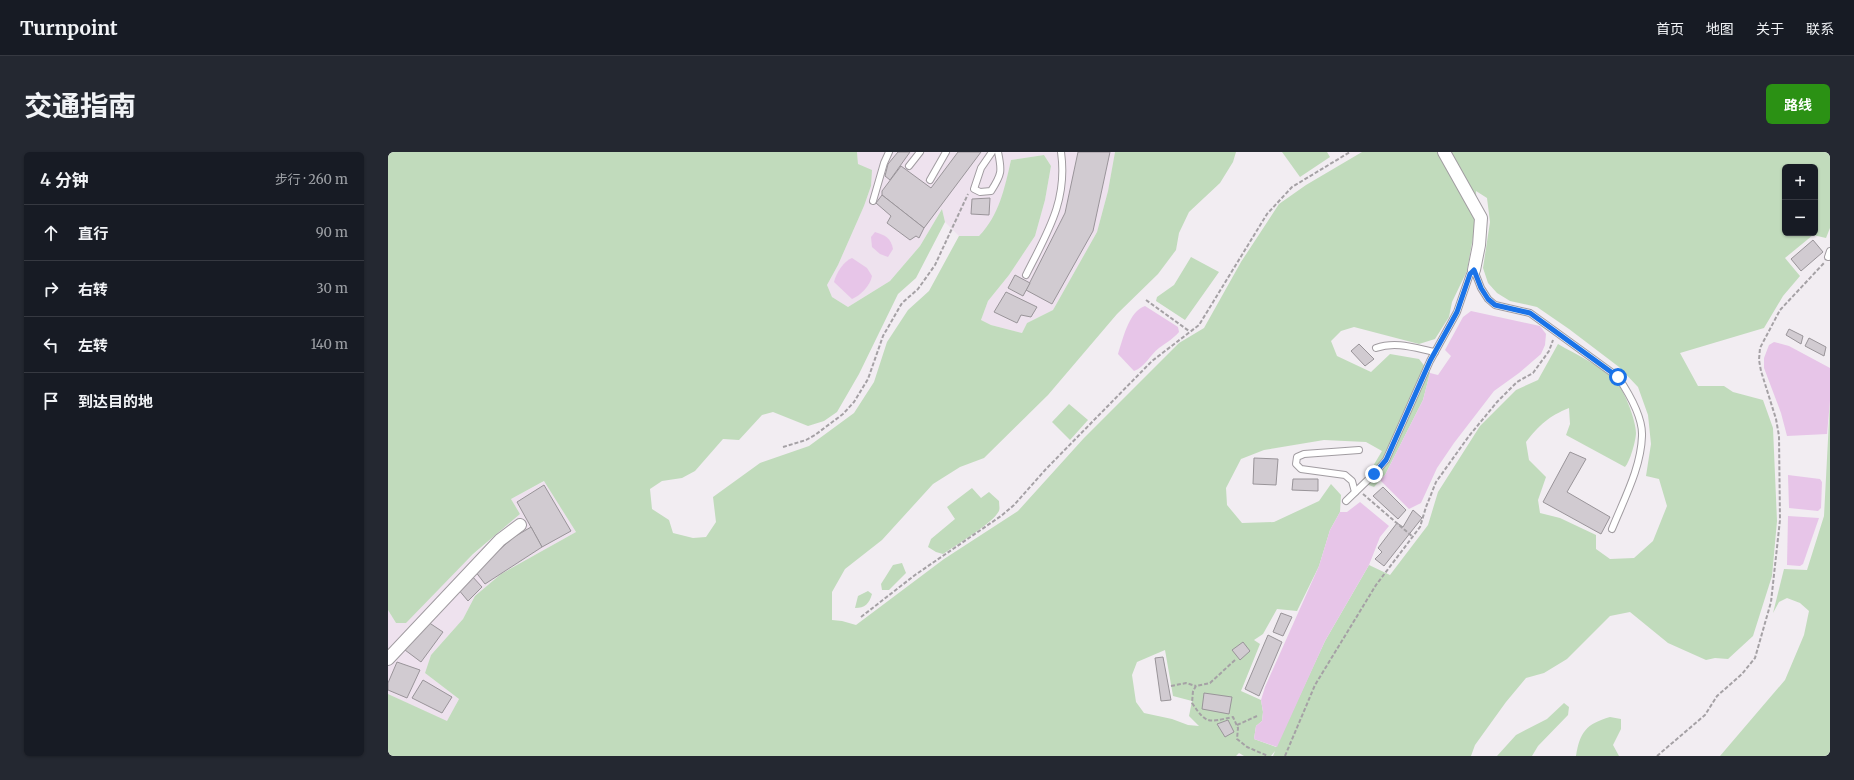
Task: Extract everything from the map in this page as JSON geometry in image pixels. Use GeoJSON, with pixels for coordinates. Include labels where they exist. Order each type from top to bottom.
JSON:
{"type":"FeatureCollection","features":[{"type":"Feature","properties":{"kind":"street"},"geometry":{"type":"LineString","coordinates":[[1444,152],[1481,218],[1479,245],[1474,270]]}},
{"type":"Feature","properties":{"kind":"street"},"geometry":{"type":"LineString","coordinates":[[388,658],[500,540],[520,525]]}},
{"type":"Feature","properties":{"kind":"lane"},"geometry":{"type":"LineString","coordinates":[[873,201],[884,163],[889,152]]}},
{"type":"Feature","properties":{"kind":"lane"},"geometry":{"type":"LineString","coordinates":[[908,166],[920,152]]}},
{"type":"Feature","properties":{"kind":"lane"},"geometry":{"type":"LineString","coordinates":[[930,180],[946,152]]}},
{"type":"Feature","properties":{"kind":"lane"},"geometry":{"type":"LineString","coordinates":[[992,152],[981,168],[974,189],[980,192],[991,191],[997,182],[1001,170],[998,152]]}},
{"type":"Feature","properties":{"kind":"lane"},"geometry":{"type":"LineString","coordinates":[[1026,275],[1054,220],[1060,198],[1063,164],[1061,152]]}},
{"type":"Feature","properties":{"kind":"lane"},"geometry":{"type":"LineString","coordinates":[[1346,500],[1358,492],[1386,460],[1435,352],[1457,312],[1470,274],[1474,270],[1481,288],[1488,299],[1495,305],[1530,313],[1618,377],[1628,392],[1638,415],[1642,435],[1638,465],[1612,529]]}},
{"type":"Feature","properties":{"kind":"lane"},"geometry":{"type":"LineString","coordinates":[[1376,348],[1387,344],[1435,352]]}},
{"type":"Feature","properties":{"kind":"lane"},"geometry":{"type":"LineString","coordinates":[[1358,492],[1352,481],[1345,475],[1301,469],[1296,464],[1297,457],[1304,454],[1359,450]]}},
{"type":"Feature","properties":{"kind":"path"},"geometry":{"type":"LineString","coordinates":[[861,617],[915,575],[1001,516],[1014,505],[1046,469],[1152,361],[1189,331],[1199,325],[1267,214],[1292,186],[1350,152]]}},
{"type":"Feature","properties":{"kind":"path"},"geometry":{"type":"LineString","coordinates":[[784,447],[806,440],[815,435],[843,414],[854,402],[868,379],[883,336],[902,303],[918,289],[935,265],[966,196],[974,189]]}},
{"type":"Feature","properties":{"kind":"path"},"geometry":{"type":"LineString","coordinates":[[1657,756],[1705,715],[1717,696],[1742,674],[1755,658],[1771,602],[1780,520],[1779,436],[1776,419],[1761,371],[1759,360],[1760,348],[1780,310],[1820,268],[1829,254]]}},
{"type":"Feature","properties":{"kind":"path"},"geometry":{"type":"LineString","coordinates":[[1146,300],[1189,331]]}},
{"type":"Feature","properties":{"kind":"path"},"geometry":{"type":"LineString","coordinates":[[1285,756],[1315,684],[1376,585],[1420,527],[1436,482],[1469,436],[1497,402],[1517,382],[1533,373],[1549,351],[1556,332]]}},
{"type":"Feature","properties":{"kind":"path"},"geometry":{"type":"LineString","coordinates":[[1358,492],[1413,537]]}},
{"type":"Feature","properties":{"kind":"path"},"geometry":{"type":"LineString","coordinates":[[1172,686],[1186,684],[1196,686],[1210,683],[1235,660]]}},
{"type":"Feature","properties":{"kind":"path"},"geometry":{"type":"LineString","coordinates":[[1196,686],[1193,691],[1192,703],[1201,717],[1211,722],[1232,717],[1238,728],[1237,739],[1247,747],[1268,756]]}},
{"type":"Feature","properties":{"kind":"path"},"geometry":{"type":"LineString","coordinates":[[1237,725],[1257,716]]}},
{"type":"Feature","properties":{"kind":"shaded area"},"geometry":{"type":"Polygon","coordinates":[[[857,152],[1115,152],[1108,191],[1097,232],[1053,310],[1027,323],[1022,333],[991,325],[981,320],[988,301],[1009,275],[1035,236],[1045,200],[1051,166],[1044,155],[1011,160],[1004,192],[990,226],[979,236],[959,236],[945,222],[942,209],[920,246],[890,281],[848,307],[832,297],[827,285],[838,265],[864,206],[871,186],[858,164],[857,152]]]}},
{"type":"Feature","properties":{"kind":"shaded area"},"geometry":{"type":"Polygon","coordinates":[[[875,232],[885,236],[891,242],[893,249],[888,257],[880,254],[872,247],[871,237],[875,232]]]}},
{"type":"Feature","properties":{"kind":"shaded area"},"geometry":{"type":"Polygon","coordinates":[[[852,258],[867,268],[872,276],[865,290],[852,299],[834,282],[841,268],[852,258]]]}},
{"type":"Feature","properties":{"kind":"shaded area"},"geometry":{"type":"Polygon","coordinates":[[[1145,306],[1178,327],[1179,332],[1159,348],[1141,367],[1134,371],[1118,354],[1127,326],[1139,309],[1145,306]]]}},
{"type":"Feature","properties":{"kind":"shaded area"},"geometry":{"type":"Polygon","coordinates":[[[1471,311],[1540,326],[1546,334],[1545,345],[1541,354],[1519,373],[1494,391],[1454,443],[1437,468],[1421,503],[1409,509],[1380,480],[1385,475],[1423,400],[1430,373],[1438,375],[1451,356],[1445,350],[1463,317],[1471,311]]]}},
{"type":"Feature","properties":{"kind":"shaded area"},"geometry":{"type":"Polygon","coordinates":[[[1774,342],[1789,346],[1830,368],[1830,401],[1827,434],[1787,436],[1781,413],[1764,368],[1764,358],[1769,345],[1774,342]]]}},
{"type":"Feature","properties":{"kind":"shaded area"},"geometry":{"type":"Polygon","coordinates":[[[1788,475],[1820,479],[1822,482],[1821,508],[1818,511],[1789,508],[1788,475]]]}},
{"type":"Feature","properties":{"kind":"shaded area"},"geometry":{"type":"Polygon","coordinates":[[[545,481],[576,532],[501,574],[475,596],[463,619],[431,655],[425,673],[459,699],[447,722],[388,694],[388,610],[396,623],[520,514],[511,499],[545,481]]]}},
{"type":"Feature","properties":{"kind":"shaded area"},"geometry":{"type":"Polygon","coordinates":[[[1360,502],[1389,526],[1380,537],[1369,565],[1325,641],[1277,747],[1254,739],[1256,726],[1262,721],[1263,712],[1261,700],[1265,687],[1319,566],[1330,530],[1340,512],[1347,512],[1360,502]]]}},
{"type":"Feature","properties":{"kind":"shaded area"},"geometry":{"type":"Polygon","coordinates":[[[1788,516],[1819,518],[1803,564],[1800,566],[1787,565],[1788,516]]]}},
{"type":"Feature","properties":{"kind":"green space"},"geometry":{"type":"Polygon","coordinates":[[[388,152],[857,152],[858,164],[872,170],[871,186],[864,206],[838,265],[827,285],[832,297],[848,307],[890,281],[920,246],[942,209],[945,222],[916,278],[898,294],[859,374],[837,412],[824,421],[808,426],[773,412],[762,415],[739,440],[723,439],[695,471],[682,478],[662,481],[650,489],[652,509],[669,520],[673,533],[693,538],[706,537],[716,522],[713,497],[760,463],[809,446],[854,413],[874,382],[887,342],[908,310],[929,291],[959,236],[979,236],[992,219],[1004,191],[1011,160],[1044,155],[1051,166],[1045,200],[1035,236],[1009,275],[988,301],[981,320],[991,325],[1022,333],[1027,323],[1053,310],[1097,232],[1108,191],[1115,152],[1236,152],[1233,162],[1220,183],[1189,212],[1179,233],[1176,250],[1158,274],[1117,314],[1048,395],[984,458],[960,467],[933,484],[882,540],[845,569],[832,592],[832,620],[856,625],[944,559],[1018,511],[1084,438],[1179,343],[1204,328],[1241,262],[1279,204],[1306,185],[1362,152],[1830,152],[1830,228],[1826,238],[1817,236],[1818,164],[1782,164],[1782,236],[1812,236],[1785,258],[1800,276],[1783,296],[1764,328],[1680,353],[1698,386],[1724,386],[1733,392],[1763,400],[1773,428],[1777,521],[1772,576],[1753,636],[1728,659],[1715,658],[1706,660],[1668,643],[1630,612],[1610,616],[1567,659],[1544,673],[1526,678],[1506,702],[1475,745],[1471,756],[1273,756],[1275,751],[1271,756],[1244,756],[1239,753],[1236,756],[388,756],[388,694],[447,721],[459,699],[425,673],[431,655],[463,619],[475,596],[501,574],[576,532],[544,481],[511,499],[520,514],[473,554],[406,623],[396,623],[388,610],[388,152]],[[1476,191],[1477,215],[1467,271],[1452,302],[1449,317],[1435,339],[1419,344],[1354,327],[1341,331],[1331,341],[1337,356],[1371,372],[1390,354],[1419,359],[1430,373],[1423,400],[1385,475],[1374,487],[1363,483],[1382,451],[1366,442],[1324,440],[1264,450],[1241,459],[1226,488],[1227,505],[1242,523],[1274,522],[1319,501],[1331,484],[1341,495],[1340,512],[1330,530],[1319,566],[1297,611],[1277,609],[1263,634],[1254,640],[1260,644],[1241,691],[1261,700],[1263,712],[1262,721],[1256,726],[1254,739],[1276,747],[1325,641],[1369,565],[1390,575],[1428,525],[1438,492],[1480,426],[1516,390],[1538,380],[1558,344],[1596,366],[1616,381],[1632,413],[1636,436],[1631,456],[1625,467],[1566,435],[1570,424],[1569,408],[1556,414],[1545,422],[1526,442],[1529,460],[1546,477],[1538,500],[1540,513],[1560,518],[1596,535],[1596,549],[1610,559],[1634,558],[1653,541],[1667,506],[1659,479],[1646,476],[1651,444],[1648,415],[1638,387],[1619,367],[1569,329],[1537,307],[1510,301],[1497,293],[1488,283],[1483,268],[1490,222],[1487,198],[1476,191]],[[1165,650],[1137,662],[1132,675],[1136,702],[1144,713],[1172,719],[1188,725],[1199,726],[1189,716],[1192,701],[1173,696],[1165,650]]]}},
{"type":"Feature","properties":{"kind":"green space"},"geometry":{"type":"Polygon","coordinates":[[[1282,152],[1327,152],[1330,157],[1300,177],[1282,152]]]}},
{"type":"Feature","properties":{"kind":"green space"},"geometry":{"type":"Polygon","coordinates":[[[1191,257],[1219,272],[1185,320],[1156,301],[1157,297],[1174,285],[1191,257]]]}},
{"type":"Feature","properties":{"kind":"green space"},"geometry":{"type":"Polygon","coordinates":[[[1830,401],[1830,756],[1720,756],[1785,680],[1804,635],[1809,611],[1800,603],[1787,598],[1779,602],[1773,613],[1784,569],[1807,570],[1824,516],[1830,401]]]}},
{"type":"Feature","properties":{"kind":"green space"},"geometry":{"type":"Polygon","coordinates":[[[1069,404],[1088,420],[1070,440],[1052,422],[1069,404]]]}},
{"type":"Feature","properties":{"kind":"green space"},"geometry":{"type":"Polygon","coordinates":[[[972,488],[981,498],[989,492],[999,501],[999,511],[990,522],[943,554],[928,547],[931,539],[955,519],[947,507],[972,488]]]}},
{"type":"Feature","properties":{"kind":"green space"},"geometry":{"type":"Polygon","coordinates":[[[902,563],[906,573],[889,590],[882,590],[881,584],[893,565],[902,563]]]}},
{"type":"Feature","properties":{"kind":"green space"},"geometry":{"type":"Polygon","coordinates":[[[868,591],[872,594],[868,603],[864,606],[855,608],[858,596],[868,591]]]}},
{"type":"Feature","properties":{"kind":"green space"},"geometry":{"type":"Polygon","coordinates":[[[1564,703],[1569,707],[1568,715],[1538,746],[1532,756],[1497,756],[1516,735],[1547,719],[1564,703]]]}},
{"type":"Feature","properties":{"kind":"green space"},"geometry":{"type":"Polygon","coordinates":[[[1610,717],[1621,719],[1621,729],[1613,745],[1619,756],[1576,756],[1582,735],[1586,730],[1595,723],[1610,717]]]}},
{"type":"Feature","properties":{"kind":"building"},"geometry":{"type":"Polygon","coordinates":[[[898,152],[910,152],[890,180],[885,176],[888,164],[898,152]]]}},
{"type":"Feature","properties":{"kind":"building"},"geometry":{"type":"Polygon","coordinates":[[[958,152],[981,152],[924,228],[882,195],[882,191],[901,166],[931,188],[958,152]]]}},
{"type":"Feature","properties":{"kind":"building"},"geometry":{"type":"Polygon","coordinates":[[[1078,152],[1110,152],[1093,231],[1052,304],[1026,290],[1065,213],[1078,152]]]}},
{"type":"Feature","properties":{"kind":"building"},"geometry":{"type":"Polygon","coordinates":[[[882,195],[924,228],[919,238],[916,236],[910,240],[887,223],[891,216],[876,203],[882,195]]]}},
{"type":"Feature","properties":{"kind":"building"},"geometry":{"type":"Polygon","coordinates":[[[990,198],[989,215],[971,214],[972,199],[990,198]]]}},
{"type":"Feature","properties":{"kind":"building"},"geometry":{"type":"Polygon","coordinates":[[[1813,240],[1823,252],[1801,271],[1791,259],[1813,240]]]}},
{"type":"Feature","properties":{"kind":"building"},"geometry":{"type":"Polygon","coordinates":[[[1015,275],[1030,283],[1023,296],[1008,288],[1015,275]]]}},
{"type":"Feature","properties":{"kind":"building"},"geometry":{"type":"Polygon","coordinates":[[[1006,292],[1037,307],[1031,317],[1021,315],[1017,323],[994,312],[1006,292]]]}},
{"type":"Feature","properties":{"kind":"building"},"geometry":{"type":"Polygon","coordinates":[[[1789,329],[1803,336],[1801,344],[1786,335],[1789,329]]]}},
{"type":"Feature","properties":{"kind":"building"},"geometry":{"type":"Polygon","coordinates":[[[1809,338],[1826,347],[1824,356],[1805,346],[1809,338]]]}},
{"type":"Feature","properties":{"kind":"building"},"geometry":{"type":"Polygon","coordinates":[[[1359,344],[1374,359],[1365,366],[1351,351],[1359,344]]]}},
{"type":"Feature","properties":{"kind":"building"},"geometry":{"type":"Polygon","coordinates":[[[1570,452],[1586,459],[1567,492],[1610,517],[1601,534],[1543,502],[1570,452]]]}},
{"type":"Feature","properties":{"kind":"building"},"geometry":{"type":"Polygon","coordinates":[[[1254,458],[1278,459],[1276,485],[1253,484],[1254,458]]]}},
{"type":"Feature","properties":{"kind":"building"},"geometry":{"type":"Polygon","coordinates":[[[1293,479],[1318,479],[1318,491],[1292,490],[1293,479]]]}},
{"type":"Feature","properties":{"kind":"building"},"geometry":{"type":"Polygon","coordinates":[[[544,485],[571,531],[542,547],[517,502],[544,485]]]}},
{"type":"Feature","properties":{"kind":"building"},"geometry":{"type":"Polygon","coordinates":[[[1383,487],[1406,510],[1398,519],[1373,496],[1383,487]]]}},
{"type":"Feature","properties":{"kind":"building"},"geometry":{"type":"Polygon","coordinates":[[[1413,510],[1422,518],[1384,566],[1375,559],[1382,552],[1378,548],[1397,523],[1403,527],[1413,510]]]}},
{"type":"Feature","properties":{"kind":"building"},"geometry":{"type":"Polygon","coordinates":[[[531,527],[542,547],[485,584],[475,571],[514,537],[531,527]]]}},
{"type":"Feature","properties":{"kind":"building"},"geometry":{"type":"Polygon","coordinates":[[[471,575],[482,587],[468,601],[458,589],[471,575]]]}},
{"type":"Feature","properties":{"kind":"building"},"geometry":{"type":"Polygon","coordinates":[[[1281,613],[1292,617],[1283,636],[1273,632],[1281,613]]]}},
{"type":"Feature","properties":{"kind":"building"},"geometry":{"type":"Polygon","coordinates":[[[428,622],[443,632],[421,662],[405,650],[428,622]]]}},
{"type":"Feature","properties":{"kind":"building"},"geometry":{"type":"Polygon","coordinates":[[[1268,635],[1282,642],[1259,696],[1245,689],[1268,635]]]}},
{"type":"Feature","properties":{"kind":"building"},"geometry":{"type":"Polygon","coordinates":[[[1243,642],[1250,651],[1240,660],[1232,650],[1243,642]]]}},
{"type":"Feature","properties":{"kind":"building"},"geometry":{"type":"Polygon","coordinates":[[[1163,657],[1171,700],[1161,701],[1155,658],[1163,657]]]}},
{"type":"Feature","properties":{"kind":"building"},"geometry":{"type":"Polygon","coordinates":[[[397,662],[420,670],[407,698],[388,690],[388,683],[397,662]]]}},
{"type":"Feature","properties":{"kind":"building"},"geometry":{"type":"Polygon","coordinates":[[[423,680],[452,697],[442,713],[412,698],[423,680]]]}},
{"type":"Feature","properties":{"kind":"building"},"geometry":{"type":"Polygon","coordinates":[[[1204,693],[1232,697],[1229,714],[1202,709],[1204,693]]]}},
{"type":"Feature","properties":{"kind":"building"},"geometry":{"type":"Polygon","coordinates":[[[1228,720],[1234,732],[1225,737],[1217,724],[1228,720]]]}},
{"type":"Feature","properties":{"kind":"route"},"geometry":{"type":"LineString","coordinates":[[1374,474],[1386,460],[1430,361],[1457,312],[1470,274],[1474,270],[1481,288],[1488,299],[1495,305],[1530,313],[1618,377]]}}]}
